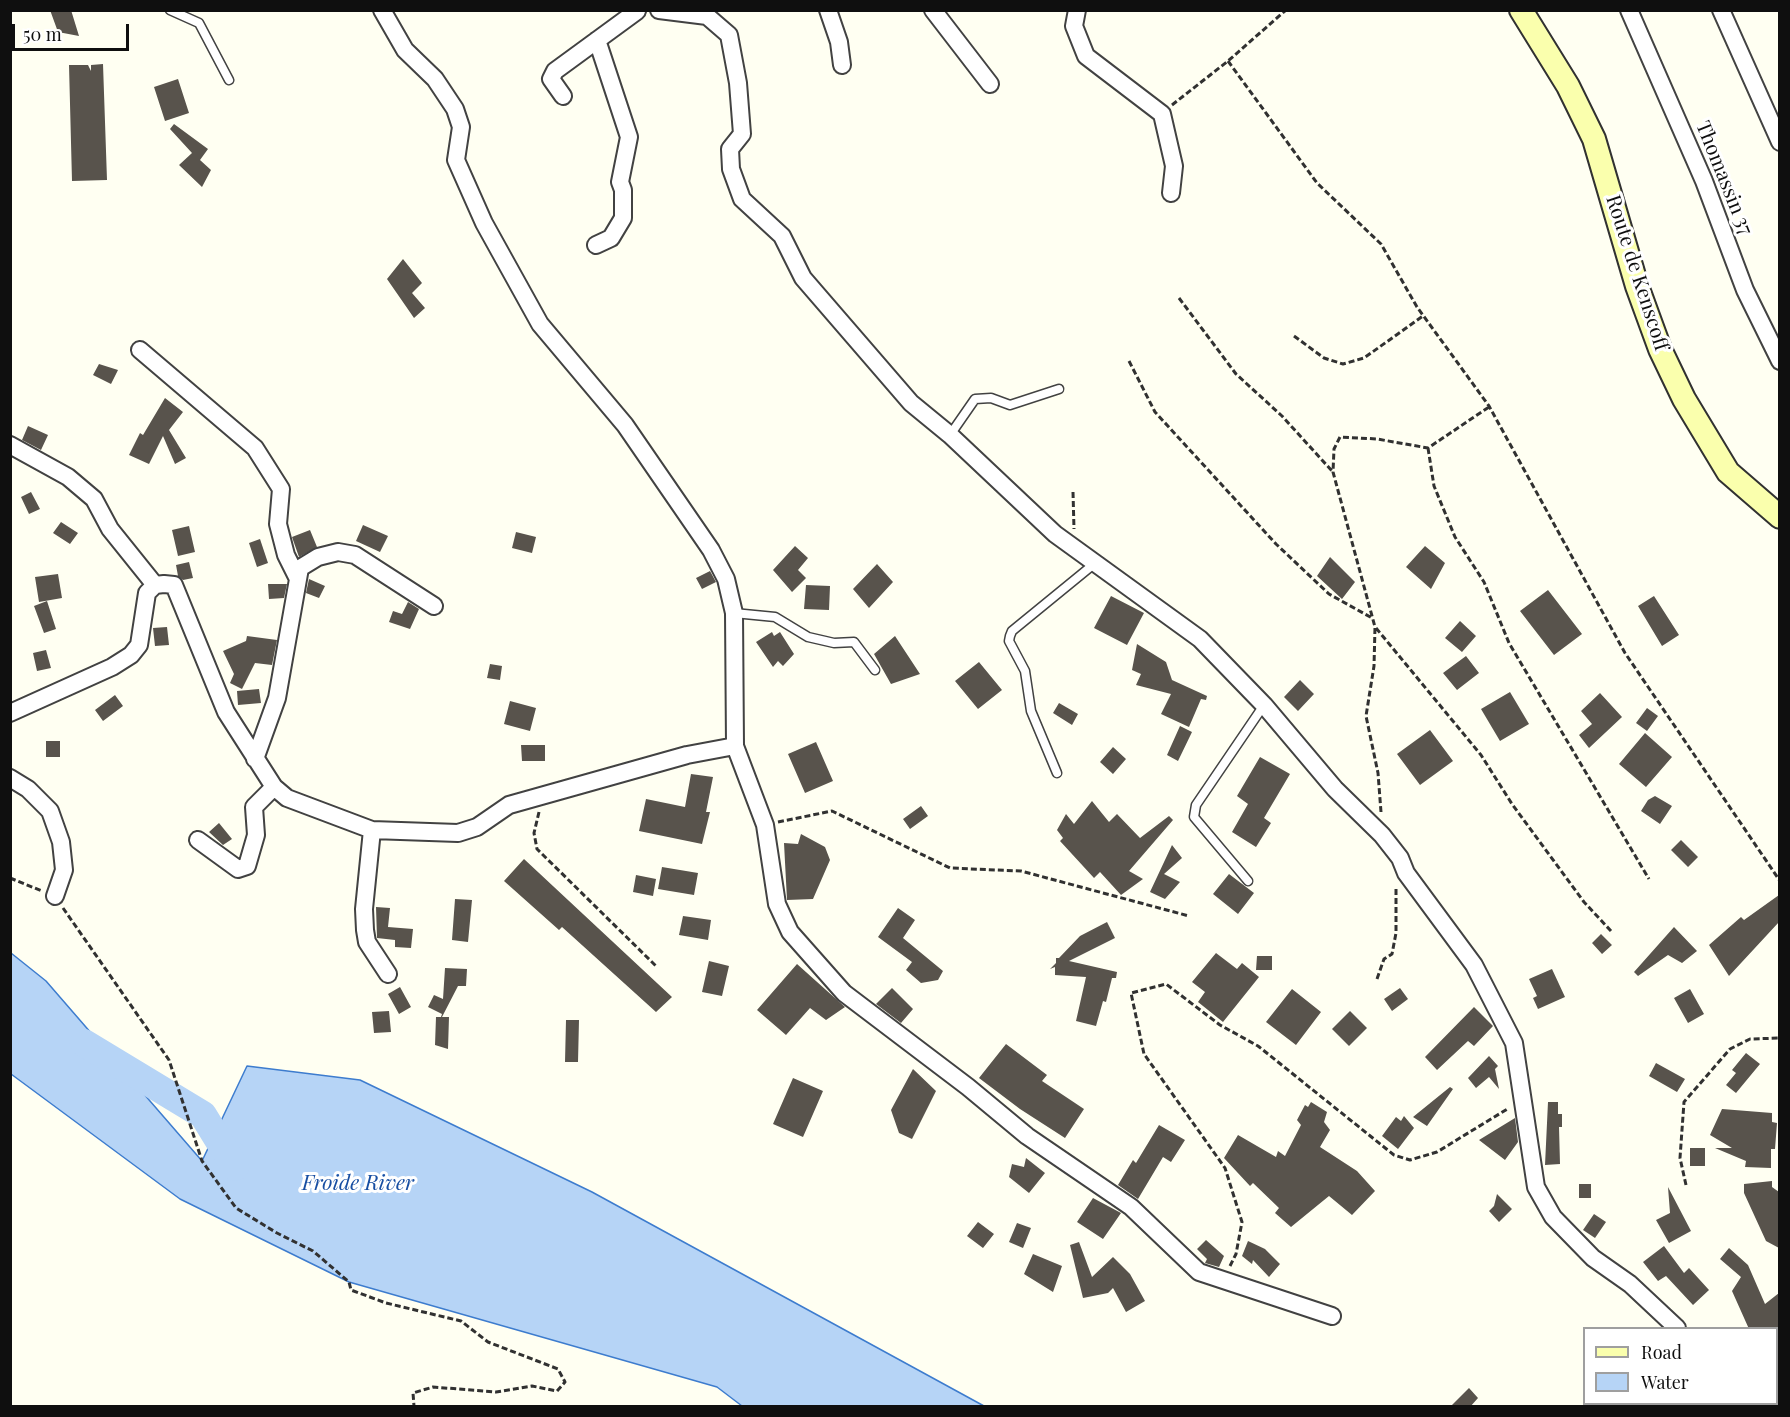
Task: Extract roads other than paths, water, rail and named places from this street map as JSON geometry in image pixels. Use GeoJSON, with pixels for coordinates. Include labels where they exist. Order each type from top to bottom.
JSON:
{"type":"FeatureCollection","features":[{"type":"Feature","properties":{"kind":"main road","name":"Route de Kenscoff"},"geometry":{"type":"LineString","coordinates":[[1521,10],[1568,86],[1594,139],[1637,286],[1659,349],[1684,399],[1728,472],[1779,517]]}},
{"type":"Feature","properties":{"kind":"street"},"geometry":{"type":"LineString","coordinates":[[382,10],[405,50],[435,80],[455,109],[461,127],[456,160],[513,280],[540,324],[625,425],[711,550],[726,579],[734,613],[735,746],[765,825],[777,904],[790,932],[844,993],[968,1087],[1027,1136],[1131,1207],[1199,1272],[1332,1316]]}},
{"type":"Feature","properties":{"kind":"street"},"geometry":{"type":"LineString","coordinates":[[828,10],[839,42],[842,65]]}},
{"type":"Feature","properties":{"kind":"street"},"geometry":{"type":"LineString","coordinates":[[933,10],[990,84]]}},
{"type":"Feature","properties":{"kind":"street"},"geometry":{"type":"LineString","coordinates":[[1077,10],[1074,26],[1086,56],[1162,114],[1174,166],[1171,193]]}},
{"type":"Feature","properties":{"kind":"street","name":"Thomassin 37"},"geometry":{"type":"LineString","coordinates":[[1629,10],[1704,181],[1745,290],[1779,361]]}},
{"type":"Feature","properties":{"kind":"street"},"geometry":{"type":"LineString","coordinates":[[1721,10],[1779,142]]}},
{"type":"Feature","properties":{"kind":"street"},"geometry":{"type":"LineString","coordinates":[[563,96],[551,79],[555,71],[564,62],[636,11],[707,16],[729,36],[738,84],[742,134],[730,149],[731,169],[742,199],[782,236],[803,278],[911,403],[950,435],[1055,534],[1200,639],[1264,705],[1335,789],[1382,835],[1400,858],[1406,873],[1474,965],[1514,1043],[1536,1187],[1553,1217],[1593,1258],[1630,1284],[1675,1327]]}},
{"type":"Feature","properties":{"kind":"street"},"geometry":{"type":"LineString","coordinates":[[596,245],[611,238],[623,218],[623,190],[620,182],[629,137],[597,40]]}},
{"type":"Feature","properties":{"kind":"street"},"geometry":{"type":"LineString","coordinates":[[140,350],[255,448],[281,489],[278,524],[286,555],[297,579]]}},
{"type":"Feature","properties":{"kind":"street"},"geometry":{"type":"LineString","coordinates":[[10,445],[68,477],[94,498],[110,529],[155,585]]}},
{"type":"Feature","properties":{"kind":"street"},"geometry":{"type":"LineString","coordinates":[[255,759],[277,698],[300,568],[318,557],[338,552],[355,555],[434,606]]}},
{"type":"Feature","properties":{"kind":"street"},"geometry":{"type":"LineString","coordinates":[[10,713],[112,667],[131,655],[139,645],[147,593],[155,585],[174,585],[226,712],[274,787],[286,798],[372,830],[458,833],[477,827],[509,805],[687,755],[735,746]]}},
{"type":"Feature","properties":{"kind":"street"},"geometry":{"type":"LineString","coordinates":[[10,778],[28,789],[50,812],[61,842],[64,870],[55,896]]}},
{"type":"Feature","properties":{"kind":"street"},"geometry":{"type":"LineString","coordinates":[[198,840],[238,869],[247,866],[256,835],[254,807],[274,787]]}},
{"type":"Feature","properties":{"kind":"street"},"geometry":{"type":"LineString","coordinates":[[372,830],[364,909],[365,930],[367,942],[388,974]]}},
{"type":"Feature","properties":{"kind":"lane"},"geometry":{"type":"LineString","coordinates":[[170,10],[198,23],[229,80]]}},
{"type":"Feature","properties":{"kind":"lane"},"geometry":{"type":"LineString","coordinates":[[950,435],[975,399],[991,398],[1010,405],[1059,389]]}},
{"type":"Feature","properties":{"kind":"lane"},"geometry":{"type":"LineString","coordinates":[[1057,773],[1031,711],[1025,671],[1009,642],[1010,636],[1094,564]]}},
{"type":"Feature","properties":{"kind":"lane"},"geometry":{"type":"LineString","coordinates":[[734,613],[775,617],[808,637],[834,643],[854,642],[875,670]]}},
{"type":"Feature","properties":{"kind":"lane"},"geometry":{"type":"LineString","coordinates":[[1248,881],[1194,817],[1194,811],[1264,705]]}},
{"type":"Feature","properties":{"kind":"water","name":"Froide River"},"geometry":{"type":"Polygon","coordinates":[[[11,953],[46,981],[202,1161],[247,1066],[360,1080],[592,1192],[984,1406],[742,1406],[717,1387],[349,1282],[180,1199],[11,1074],[11,953]]]}},
{"type":"Feature","properties":{"kind":"waterway","name":"Froide River"},"geometry":{"type":"LineString","coordinates":[[84,1043],[203,1115],[235,1167]]}}]}
